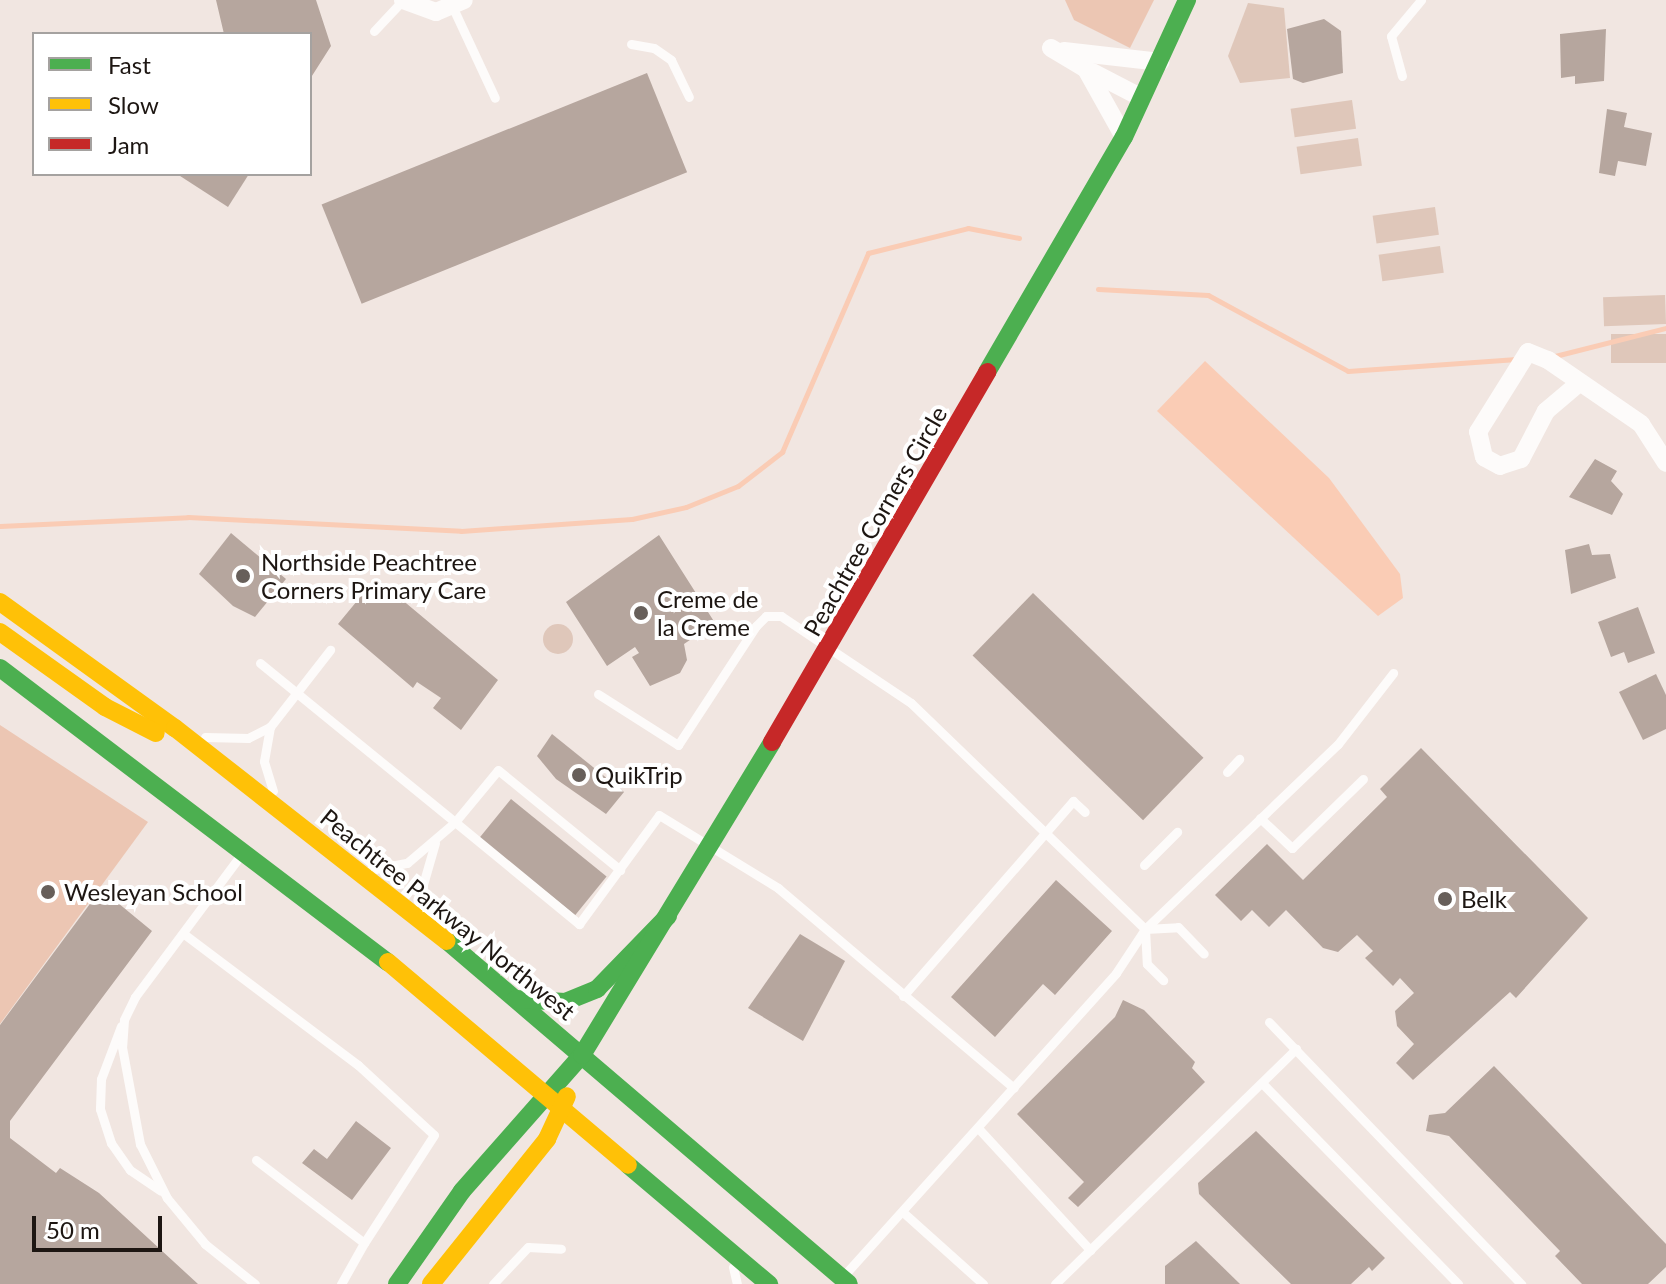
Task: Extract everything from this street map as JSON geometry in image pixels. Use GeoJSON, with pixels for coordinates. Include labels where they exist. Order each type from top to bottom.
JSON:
{"type":"FeatureCollection","features":[{"type":"Feature","properties":{"kind":"main road","name":"Peachtree Corners Circle"},"geometry":{"type":"LineString","coordinates":[[397,1284],[462,1191],[556,1100],[830,646],[1124,137],[1187,0]]}},
{"type":"Feature","properties":{"kind":"main road","name":"Peachtree Parkway Northwest"},"geometry":{"type":"LineString","coordinates":[[0,602],[175,728],[358,870],[516,999],[845,1281]]}},
{"type":"Feature","properties":{"kind":"main road"},"geometry":{"type":"LineString","coordinates":[[0,632],[105,707],[200,748]]}},
{"type":"Feature","properties":{"kind":"main road"},"geometry":{"type":"LineString","coordinates":[[0,668],[244,849],[556,1100],[769,1284]]}},
{"type":"Feature","properties":{"kind":"main road"},"geometry":{"type":"LineString","coordinates":[[516,999],[565,1002],[597,989],[668,916]]}},
{"type":"Feature","properties":{"kind":"main road","name":"Peachtree Corners Circle"},"geometry":{"type":"LineString","coordinates":[[431,1284],[547,1139],[556,1100]]}},
{"type":"Feature","properties":{"kind":"street"},"geometry":{"type":"LineString","coordinates":[[403,0],[427,11],[459,4]]}},
{"type":"Feature","properties":{"kind":"street"},"geometry":{"type":"LineString","coordinates":[[1142,98],[1051,48],[1160,62]]}},
{"type":"Feature","properties":{"kind":"street"},"geometry":{"type":"LineString","coordinates":[[1086,69],[1124,137]]}},
{"type":"Feature","properties":{"kind":"street"},"geometry":{"type":"LineString","coordinates":[[1578,384],[1546,411],[1521,459],[1500,466],[1484,457],[1478,432],[1528,352],[1641,424],[1666,463]]}},
{"type":"Feature","properties":{"kind":"lane"},"geometry":{"type":"LineString","coordinates":[[374,31],[403,0]]}},
{"type":"Feature","properties":{"kind":"lane"},"geometry":{"type":"LineString","coordinates":[[1402,76],[1391,36],[1421,0]]}},
{"type":"Feature","properties":{"kind":"lane"},"geometry":{"type":"LineString","coordinates":[[459,4],[495,98]]}},
{"type":"Feature","properties":{"kind":"lane"},"geometry":{"type":"LineString","coordinates":[[631,44],[654,48],[671,60],[689,97]]}},
{"type":"Feature","properties":{"kind":"lane"},"geometry":{"type":"LineString","coordinates":[[598,694],[678,745],[766,616],[781,616],[911,703],[1145,929],[1147,964],[1163,980]]}},
{"type":"Feature","properties":{"kind":"lane"},"geometry":{"type":"LineString","coordinates":[[281,809],[265,771],[270,727],[295,690],[330,650]]}},
{"type":"Feature","properties":{"kind":"lane"},"geometry":{"type":"LineString","coordinates":[[260,663],[579,924],[659,815],[778,888],[1014,1088]]}},
{"type":"Feature","properties":{"kind":"lane"},"geometry":{"type":"LineString","coordinates":[[845,1281],[1116,973],[1145,929],[1338,744],[1393,673]]}},
{"type":"Feature","properties":{"kind":"lane"},"geometry":{"type":"LineString","coordinates":[[175,728],[216,740],[248,738],[270,727]]}},
{"type":"Feature","properties":{"kind":"lane"},"geometry":{"type":"LineString","coordinates":[[1227,772],[1239,759]]}},
{"type":"Feature","properties":{"kind":"lane"},"geometry":{"type":"LineString","coordinates":[[358,870],[407,863],[435,843],[498,770],[620,870]]}},
{"type":"Feature","properties":{"kind":"lane"},"geometry":{"type":"LineString","coordinates":[[1260,818],[1292,848],[1363,779]]}},
{"type":"Feature","properties":{"kind":"lane"},"geometry":{"type":"LineString","coordinates":[[903,996],[1073,801],[1085,812]]}},
{"type":"Feature","properties":{"kind":"lane"},"geometry":{"type":"LineString","coordinates":[[1144,865],[1177,832]]}},
{"type":"Feature","properties":{"kind":"lane"},"geometry":{"type":"LineString","coordinates":[[425,925],[422,888],[435,843]]}},
{"type":"Feature","properties":{"kind":"lane"},"geometry":{"type":"LineString","coordinates":[[167,1195],[130,1170],[111,1143],[100,1109],[107,1054],[124,1020],[244,849]]}},
{"type":"Feature","properties":{"kind":"lane"},"geometry":{"type":"LineString","coordinates":[[1145,929],[1178,927],[1204,954]]}},
{"type":"Feature","properties":{"kind":"lane"},"geometry":{"type":"LineString","coordinates":[[184,934],[358,1065],[434,1135],[341,1284]]}},
{"type":"Feature","properties":{"kind":"lane"},"geometry":{"type":"LineString","coordinates":[[124,1020],[129,1107],[167,1195],[205,1244],[255,1284]]}},
{"type":"Feature","properties":{"kind":"lane"},"geometry":{"type":"LineString","coordinates":[[1269,1022],[1521,1284]]}},
{"type":"Feature","properties":{"kind":"lane"},"geometry":{"type":"LineString","coordinates":[[1055,1284],[1296,1049]]}},
{"type":"Feature","properties":{"kind":"lane"},"geometry":{"type":"LineString","coordinates":[[1262,1083],[1458,1284]]}},
{"type":"Feature","properties":{"kind":"lane"},"geometry":{"type":"LineString","coordinates":[[978,1128],[1090,1250]]}},
{"type":"Feature","properties":{"kind":"lane"},"geometry":{"type":"LineString","coordinates":[[256,1160],[364,1243]]}},
{"type":"Feature","properties":{"kind":"lane"},"geometry":{"type":"LineString","coordinates":[[905,1214],[983,1284]]}},
{"type":"Feature","properties":{"kind":"lane"},"geometry":{"type":"LineString","coordinates":[[726,1245],[737,1284]]}},
{"type":"Feature","properties":{"kind":"lane"},"geometry":{"type":"LineString","coordinates":[[493,1284],[528,1247],[561,1249]]}},
{"type":"Feature","properties":{"kind":"shaded area"},"geometry":{"type":"Polygon","coordinates":[[[1065,0],[1154,0],[1130,48],[1074,20],[1065,0]]]}},
{"type":"Feature","properties":{"kind":"shaded area"},"geometry":{"type":"Polygon","coordinates":[[[1248,3],[1284,8],[1290,78],[1240,83],[1228,56],[1248,3]]]}},
{"type":"Feature","properties":{"kind":"shaded area"},"geometry":{"type":"Polygon","coordinates":[[[1352,100],[1356,129],[1295,137],[1291,109],[1352,100]]]}},
{"type":"Feature","properties":{"kind":"shaded area"},"geometry":{"type":"Polygon","coordinates":[[[1358,138],[1362,166],[1301,174],[1297,147],[1358,138]]]}},
{"type":"Feature","properties":{"kind":"shaded area"},"geometry":{"type":"Polygon","coordinates":[[[1435,207],[1439,235],[1377,243],[1373,216],[1435,207]]]}},
{"type":"Feature","properties":{"kind":"shaded area"},"geometry":{"type":"Polygon","coordinates":[[[1440,246],[1444,273],[1382,281],[1379,255],[1440,246]]]}},
{"type":"Feature","properties":{"kind":"shaded area"},"geometry":{"type":"Polygon","coordinates":[[[1665,295],[1666,324],[1604,326],[1603,297],[1665,295]]]}},
{"type":"Feature","properties":{"kind":"shaded area"},"geometry":{"type":"Polygon","coordinates":[[[1611,334],[1666,334],[1666,363],[1611,363],[1611,334]]]}},
{"type":"Feature","properties":{"kind":"shaded area"},"geometry":{"type":"Polygon","coordinates":[[[1205,361],[1329,478],[1400,574],[1403,598],[1378,616],[1157,411],[1205,361]]]}},
{"type":"Feature","properties":{"kind":"shaded area"},"geometry":{"type":"Polygon","coordinates":[[[558,624],[569,628],[573,639],[569,650],[558,654],[547,650],[543,639],[547,628],[558,624]]]}},
{"type":"Feature","properties":{"kind":"shaded area","name":"Wesleyan School"},"geometry":{"type":"Polygon","coordinates":[[[0,725],[148,822],[0,1024],[0,725]]]}},
{"type":"Feature","properties":{"kind":"building"},"geometry":{"type":"Polygon","coordinates":[[[216,0],[316,0],[331,46],[312,76],[312,32],[224,32],[216,0]]]}},
{"type":"Feature","properties":{"kind":"building"},"geometry":{"type":"Polygon","coordinates":[[[1324,19],[1341,31],[1343,73],[1303,83],[1293,79],[1287,29],[1324,19]]]}},
{"type":"Feature","properties":{"kind":"building"},"geometry":{"type":"Polygon","coordinates":[[[1606,29],[1604,81],[1575,84],[1575,76],[1561,78],[1560,34],[1606,29]]]}},
{"type":"Feature","properties":{"kind":"building"},"geometry":{"type":"Polygon","coordinates":[[[647,73],[687,172],[362,304],[322,204],[647,73]]]}},
{"type":"Feature","properties":{"kind":"building"},"geometry":{"type":"Polygon","coordinates":[[[1607,109],[1627,113],[1624,127],[1652,133],[1646,166],[1618,161],[1615,176],[1599,173],[1607,109]]]}},
{"type":"Feature","properties":{"kind":"building"},"geometry":{"type":"Polygon","coordinates":[[[180,176],[248,176],[228,207],[180,176]]]}},
{"type":"Feature","properties":{"kind":"building"},"geometry":{"type":"Polygon","coordinates":[[[1595,459],[1617,471],[1611,481],[1623,494],[1612,515],[1569,497],[1595,459]]]}},
{"type":"Feature","properties":{"kind":"building","name":"Northside Peachtree Corners Primary Care"},"geometry":{"type":"Polygon","coordinates":[[[231,533],[286,579],[255,617],[233,606],[199,574],[231,533]]]}},
{"type":"Feature","properties":{"kind":"building","name":"Creme de la Creme"},"geometry":{"type":"Polygon","coordinates":[[[659,535],[715,623],[684,644],[687,660],[680,673],[650,686],[632,657],[639,653],[635,647],[607,666],[566,602],[659,535]]]}},
{"type":"Feature","properties":{"kind":"building"},"geometry":{"type":"Polygon","coordinates":[[[1589,544],[1592,555],[1610,554],[1616,578],[1571,594],[1565,550],[1589,544]]]}},
{"type":"Feature","properties":{"kind":"building"},"geometry":{"type":"Polygon","coordinates":[[[376,578],[498,680],[461,730],[433,708],[441,698],[417,682],[413,688],[338,624],[376,578]]]}},
{"type":"Feature","properties":{"kind":"building"},"geometry":{"type":"Polygon","coordinates":[[[1033,593],[1203,758],[1143,820],[973,656],[1033,593]]]}},
{"type":"Feature","properties":{"kind":"building"},"geometry":{"type":"Polygon","coordinates":[[[1638,607],[1655,653],[1628,663],[1624,652],[1611,657],[1598,622],[1638,607]]]}},
{"type":"Feature","properties":{"kind":"building"},"geometry":{"type":"Polygon","coordinates":[[[1656,674],[1666,695],[1666,729],[1643,740],[1619,692],[1656,674]]]}},
{"type":"Feature","properties":{"kind":"building","name":"QuikTrip"},"geometry":{"type":"Polygon","coordinates":[[[552,734],[624,792],[606,814],[556,779],[537,756],[552,734]]]}},
{"type":"Feature","properties":{"kind":"building","name":"Belk"},"geometry":{"type":"Polygon","coordinates":[[[1421,748],[1588,918],[1516,998],[1510,992],[1413,1080],[1396,1063],[1414,1044],[1397,1026],[1395,1011],[1414,993],[1400,978],[1393,986],[1365,958],[1373,951],[1357,935],[1338,952],[1323,948],[1286,910],[1269,927],[1252,910],[1241,921],[1215,895],[1267,844],[1303,880],[1387,797],[1380,789],[1421,748]]]}},
{"type":"Feature","properties":{"kind":"building","name":"QuikTrip"},"geometry":{"type":"Polygon","coordinates":[[[511,799],[607,876],[575,915],[480,838],[511,799]]]}},
{"type":"Feature","properties":{"kind":"building"},"geometry":{"type":"Polygon","coordinates":[[[1056,880],[1112,931],[1055,995],[1043,984],[995,1037],[951,997],[1056,880]]]}},
{"type":"Feature","properties":{"kind":"building"},"geometry":{"type":"Polygon","coordinates":[[[101,889],[152,931],[10,1121],[10,1138],[56,1173],[60,1168],[99,1193],[198,1284],[0,1284],[0,1025],[101,889]]]}},
{"type":"Feature","properties":{"kind":"building"},"geometry":{"type":"Polygon","coordinates":[[[800,934],[845,961],[803,1041],[748,1008],[800,934]]]}},
{"type":"Feature","properties":{"kind":"building"},"geometry":{"type":"Polygon","coordinates":[[[1123,1000],[1144,1010],[1195,1062],[1192,1068],[1205,1082],[1078,1207],[1068,1198],[1084,1182],[1017,1114],[1115,1017],[1123,1000]]]}},
{"type":"Feature","properties":{"kind":"building"},"geometry":{"type":"Polygon","coordinates":[[[1494,1066],[1666,1244],[1666,1267],[1648,1284],[1582,1284],[1555,1256],[1560,1251],[1449,1136],[1426,1131],[1429,1115],[1445,1113],[1494,1066]]]}},
{"type":"Feature","properties":{"kind":"building"},"geometry":{"type":"Polygon","coordinates":[[[356,1121],[391,1148],[352,1200],[302,1163],[314,1149],[327,1159],[356,1121]]]}},
{"type":"Feature","properties":{"kind":"building"},"geometry":{"type":"Polygon","coordinates":[[[1256,1131],[1385,1258],[1372,1271],[1369,1267],[1351,1284],[1291,1284],[1199,1194],[1198,1183],[1256,1131]]]}},
{"type":"Feature","properties":{"kind":"building"},"geometry":{"type":"Polygon","coordinates":[[[1196,1241],[1240,1284],[1165,1284],[1165,1266],[1196,1241]]]}},
{"type":"Feature","properties":{"kind":"waterway"},"geometry":{"type":"LineString","coordinates":[[0,526],[188,517],[461,531],[632,519],[686,507],[738,486],[782,452],[868,253],[968,228],[1019,238]]}},
{"type":"Feature","properties":{"kind":"waterway"},"geometry":{"type":"LineString","coordinates":[[1098,289],[1208,295],[1348,371],[1517,359]]}},
{"type":"Feature","properties":{"kind":"waterway"},"geometry":{"type":"LineString","coordinates":[[1551,357],[1666,328]]}},
{"type":"Feature","properties":{"kind":"traffic: fast"},"geometry":{"type":"LineString","coordinates":[[987,372],[1124,137],[1187,0]]}},
{"type":"Feature","properties":{"kind":"traffic: fast"},"geometry":{"type":"LineString","coordinates":[[0,668],[388,962]]}},
{"type":"Feature","properties":{"kind":"traffic: fast"},"geometry":{"type":"LineString","coordinates":[[397,1284],[462,1191],[582,1055],[772,742]]}},
{"type":"Feature","properties":{"kind":"traffic: fast"},"geometry":{"type":"LineString","coordinates":[[516,999],[565,1002],[597,989],[668,916]]}},
{"type":"Feature","properties":{"kind":"traffic: fast"},"geometry":{"type":"LineString","coordinates":[[447,941],[849,1284]]}},
{"type":"Feature","properties":{"kind":"traffic: fast"},"geometry":{"type":"LineString","coordinates":[[628,1165],[769,1284]]}},
{"type":"Feature","properties":{"kind":"traffic: slow"},"geometry":{"type":"LineString","coordinates":[[0,602],[175,728],[447,941]]}},
{"type":"Feature","properties":{"kind":"traffic: slow"},"geometry":{"type":"LineString","coordinates":[[0,632],[105,707],[156,733]]}},
{"type":"Feature","properties":{"kind":"traffic: slow"},"geometry":{"type":"LineString","coordinates":[[388,962],[628,1165]]}},
{"type":"Feature","properties":{"kind":"traffic: slow"},"geometry":{"type":"LineString","coordinates":[[431,1284],[547,1139],[567,1096]]}},
{"type":"Feature","properties":{"kind":"traffic: jam"},"geometry":{"type":"LineString","coordinates":[[772,742],[987,372]]}},
{"type":"Feature","properties":{"kind":"place","name":"Northside Peachtree Corners Primary Care"},"geometry":{"type":"Point","coordinates":[243,576]}},
{"type":"Feature","properties":{"kind":"place","name":"Creme de la Creme"},"geometry":{"type":"Point","coordinates":[641,613]}},
{"type":"Feature","properties":{"kind":"place","name":"QuikTrip"},"geometry":{"type":"Point","coordinates":[579,775]}},
{"type":"Feature","properties":{"kind":"place","name":"Wesleyan School"},"geometry":{"type":"Point","coordinates":[48,892]}},
{"type":"Feature","properties":{"kind":"place","name":"Belk"},"geometry":{"type":"Point","coordinates":[1445,899]}}]}
